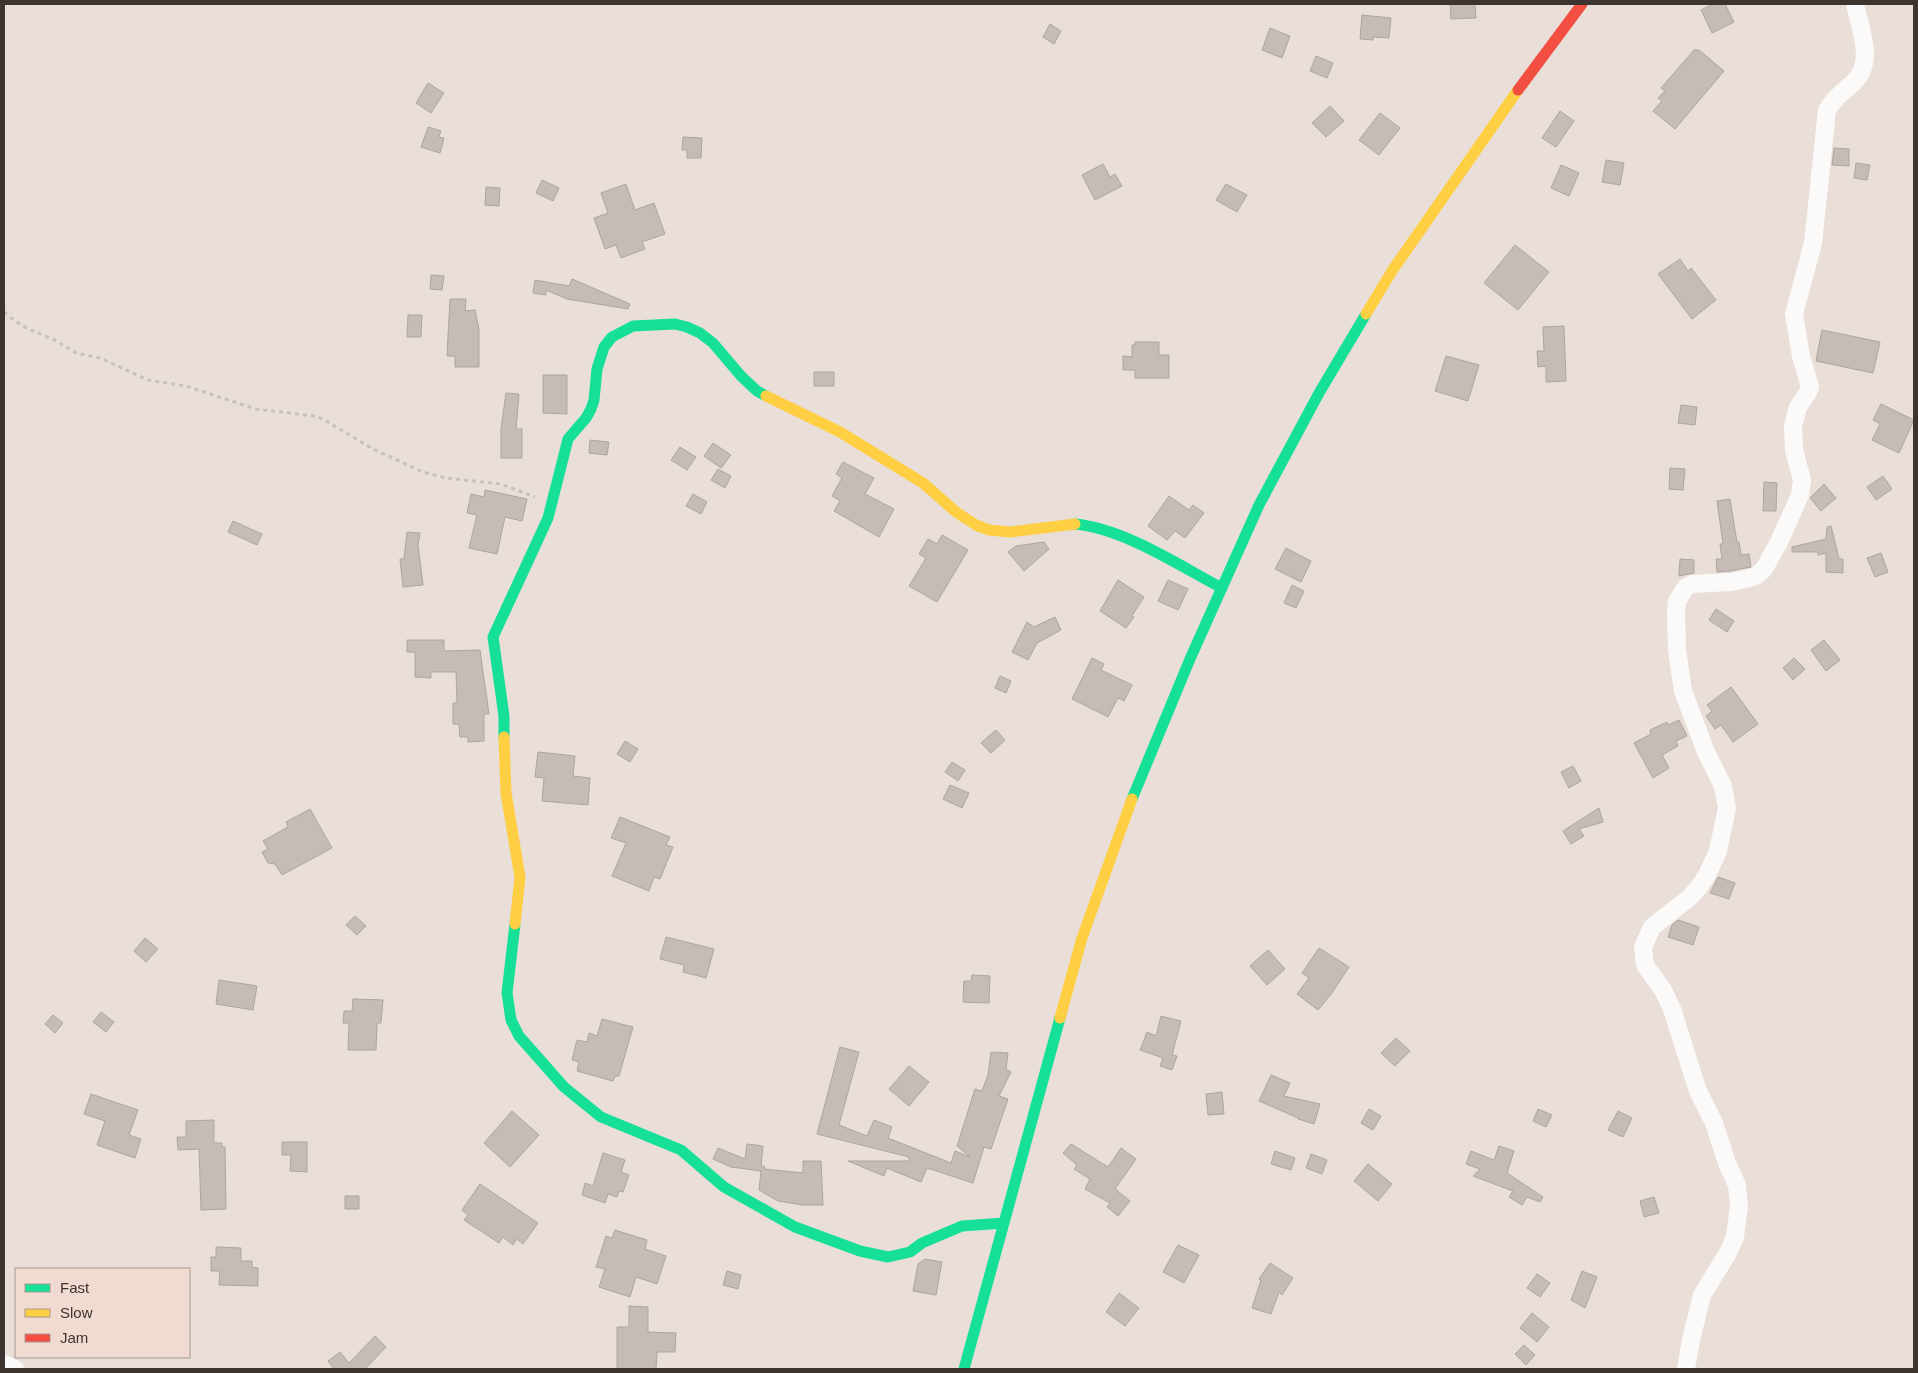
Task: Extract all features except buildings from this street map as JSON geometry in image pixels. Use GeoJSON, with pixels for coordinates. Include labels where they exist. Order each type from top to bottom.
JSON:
{"type":"FeatureCollection","features":[{"type":"Feature","properties":{"kind":"main road"},"geometry":{"type":"LineString","coordinates":[[964,1369],[1082,938],[1133,795],[1190,659],[1259,505],[1319,393],[1392,270],[1520,87],[1582,4]]}},
{"type":"Feature","properties":{"kind":"main road"},"geometry":{"type":"LineString","coordinates":[[1004,1223],[962,1226],[922,1243],[910,1252],[888,1257],[860,1251],[795,1227],[724,1187],[680,1150],[601,1116],[564,1086],[519,1036],[511,1020],[507,993],[520,877],[506,793],[504,716],[493,637],[548,518],[568,439],[586,418],[591,409],[594,400],[597,369],[604,347],[612,337],[633,326],[675,324],[694,330],[713,343],[741,376],[757,391],[840,432],[923,484],[956,512],[976,525],[989,530],[1010,532],[1076,524],[1094,526],[1140,545],[1222,588]]}},
{"type":"Feature","properties":{"kind":"street"},"geometry":{"type":"LineString","coordinates":[[1686,1369],[1702,1295],[1728,1254],[1735,1237],[1738,1206],[1737,1185],[1727,1163],[1714,1123],[1698,1091],[1672,1009],[1663,990],[1645,965],[1643,947],[1652,927],[1688,898],[1707,875],[1718,851],[1727,808],[1723,786],[1706,752],[1683,691],[1677,650],[1677,601],[1686,587],[1692,584],[1731,582],[1756,576],[1764,570],[1800,495],[1802,480],[1794,450],[1793,426],[1798,407],[1810,387],[1801,356],[1794,314],[1813,243],[1827,110],[1838,95],[1856,81],[1865,59],[1855,4]]}},
{"type":"Feature","properties":{"kind":"street"},"geometry":{"type":"LineString","coordinates":[[4,1364],[15,1369]]}},
{"type":"Feature","properties":{"kind":"path"},"geometry":{"type":"LineString","coordinates":[[4,312],[28,329],[55,340],[76,353],[100,358],[148,380],[186,386],[256,409],[294,413],[323,419],[373,449],[423,472],[446,478],[501,484],[552,504]]}},
{"type":"Feature","properties":{"kind":"traffic: fast"},"geometry":{"type":"LineString","coordinates":[[1132,799],[1190,659],[1259,505],[1319,393],[1366,314]]}},
{"type":"Feature","properties":{"kind":"traffic: fast"},"geometry":{"type":"LineString","coordinates":[[504,737],[504,716],[493,637],[548,518],[568,439],[586,418],[591,409],[594,400],[597,369],[604,347],[612,337],[633,326],[675,324],[687,327],[700,333],[713,343],[741,376],[757,391],[766,396]]}},
{"type":"Feature","properties":{"kind":"traffic: fast"},"geometry":{"type":"LineString","coordinates":[[1075,524],[1094,527],[1132,540],[1222,588]]}},
{"type":"Feature","properties":{"kind":"traffic: fast"},"geometry":{"type":"LineString","coordinates":[[515,924],[507,993],[511,1020],[519,1036],[564,1087],[601,1117],[681,1150],[724,1187],[795,1227],[860,1251],[888,1257],[910,1252],[922,1243],[962,1226],[1004,1223]]}},
{"type":"Feature","properties":{"kind":"traffic: fast"},"geometry":{"type":"LineString","coordinates":[[964,1369],[1060,1018]]}},
{"type":"Feature","properties":{"kind":"traffic: slow"},"geometry":{"type":"LineString","coordinates":[[1366,314],[1392,271],[1518,90]]}},
{"type":"Feature","properties":{"kind":"traffic: slow"},"geometry":{"type":"LineString","coordinates":[[766,396],[840,432],[923,483],[956,512],[976,525],[989,530],[1010,532],[1075,524]]}},
{"type":"Feature","properties":{"kind":"traffic: slow"},"geometry":{"type":"LineString","coordinates":[[504,737],[506,793],[520,877],[515,924]]}},
{"type":"Feature","properties":{"kind":"traffic: slow"},"geometry":{"type":"LineString","coordinates":[[1060,1018],[1082,938],[1132,799]]}},
{"type":"Feature","properties":{"kind":"traffic: jam"},"geometry":{"type":"LineString","coordinates":[[1518,90],[1582,4]]}}]}
